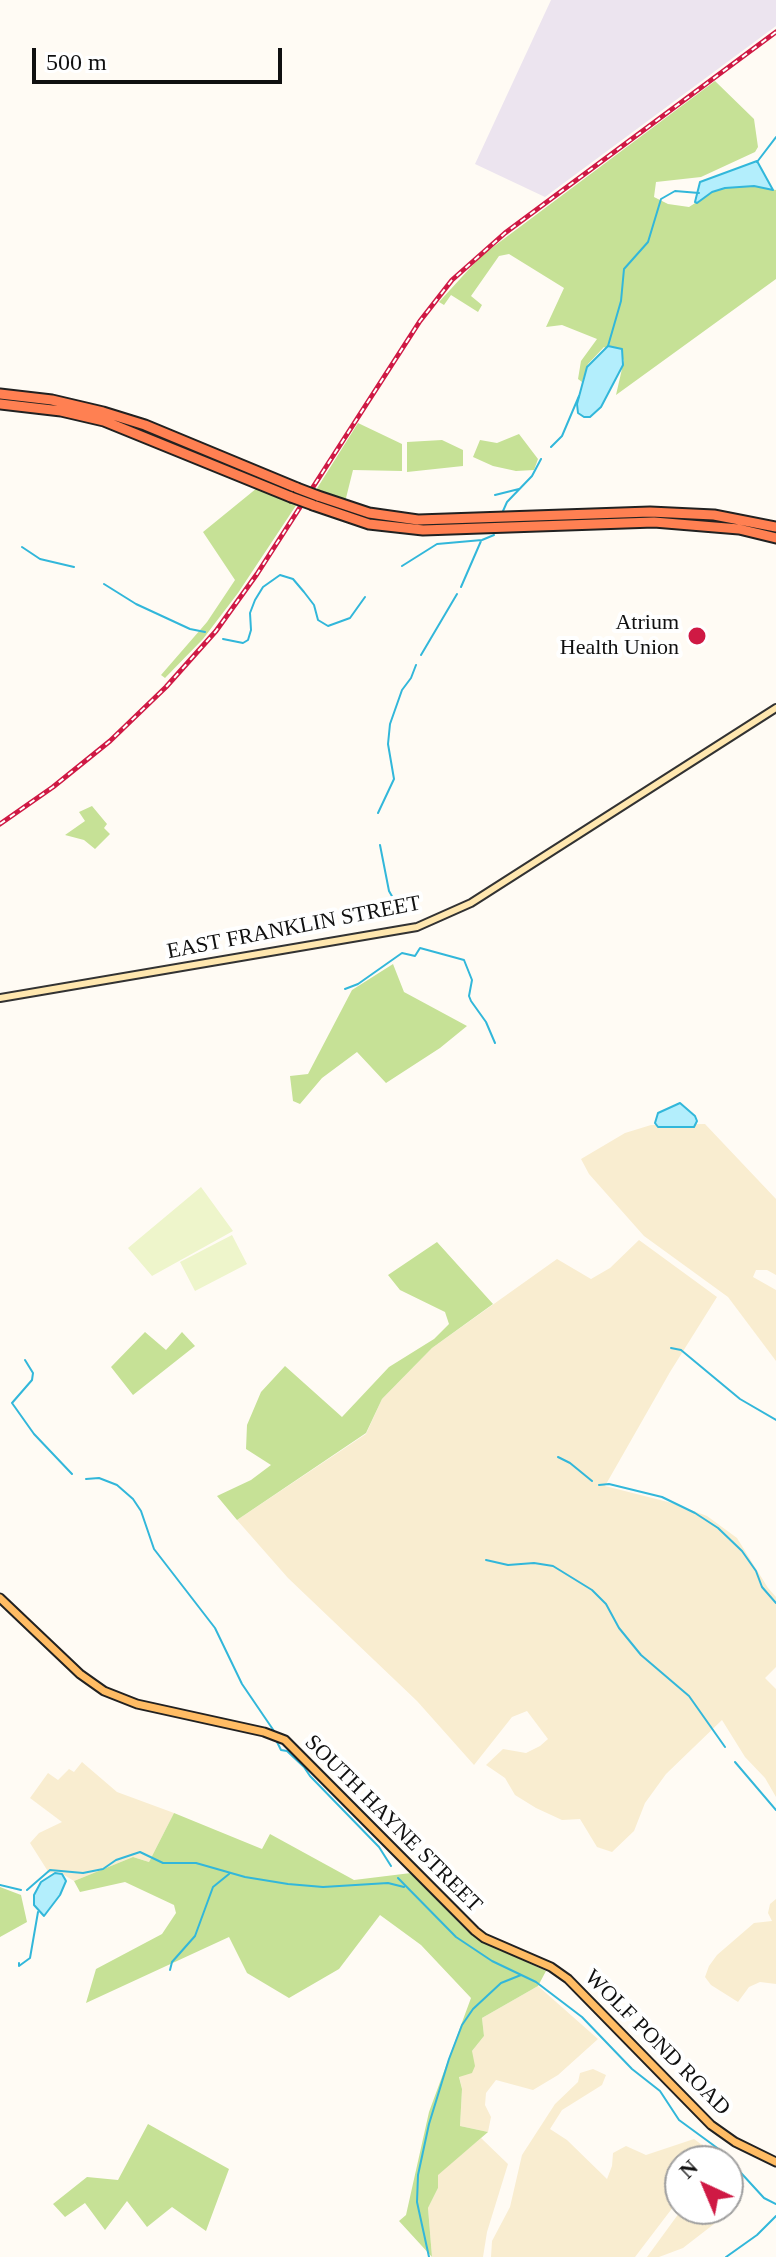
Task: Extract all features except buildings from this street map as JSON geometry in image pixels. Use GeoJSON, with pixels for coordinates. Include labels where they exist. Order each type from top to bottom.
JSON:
{"type":"FeatureCollection","features":[{"type":"Feature","properties":{"kind":"highway"},"geometry":{"type":"LineString","coordinates":[[0,394],[52,400],[145,425],[297,488],[316,501],[369,524],[423,530],[654,522],[739,529],[776,538]]}},
{"type":"Feature","properties":{"kind":"highway"},"geometry":{"type":"LineString","coordinates":[[0,404],[61,411],[104,421],[291,497],[369,513],[418,520],[650,512],[714,515],[776,527]]}},
{"type":"Feature","properties":{"kind":"main road","name":"EAST FRANKLIN STREET"},"geometry":{"type":"LineString","coordinates":[[0,998],[379,935],[439,919],[471,903],[776,708]]}},
{"type":"Feature","properties":{"kind":"main road","name":"SOUTH HAYNE STREET"},"geometry":{"type":"LineString","coordinates":[[0,1598],[80,1674],[104,1691],[137,1704],[264,1732],[285,1740],[466,1924],[484,1938],[512,1950]]}},
{"type":"Feature","properties":{"kind":"main road","name":"WOLF POND ROAD"},"geometry":{"type":"LineString","coordinates":[[512,1950],[551,1967],[568,1979],[711,2125],[735,2142],[776,2162]]}},
{"type":"Feature","properties":{"kind":"shaded area"},"geometry":{"type":"Polygon","coordinates":[[[551,0],[776,0],[776,26],[545,197],[475,164],[551,0]]]}},
{"type":"Feature","properties":{"kind":"shaded area"},"geometry":{"type":"Polygon","coordinates":[[[705,1124],[776,1199],[776,1275],[767,1270],[756,1270],[753,1277],[776,1290],[776,1361],[728,1297],[644,1236],[589,1174],[581,1159],[625,1133],[651,1125],[705,1124]]]}},
{"type":"Feature","properties":{"kind":"shaded area"},"geometry":{"type":"Polygon","coordinates":[[[639,1240],[717,1297],[605,1486],[672,1503],[707,1516],[737,1538],[776,1597],[776,1667],[765,1678],[776,1689],[776,1797],[765,1778],[745,1757],[722,1720],[666,1774],[645,1803],[634,1831],[612,1852],[597,1847],[580,1819],[562,1820],[536,1808],[515,1795],[505,1778],[486,1765],[503,1749],[526,1753],[548,1739],[527,1711],[512,1717],[474,1765],[417,1701],[288,1578],[237,1520],[366,1434],[382,1399],[432,1348],[557,1259],[591,1279],[610,1268],[639,1240]]]}},
{"type":"Feature","properties":{"kind":"shaded area"},"geometry":{"type":"Polygon","coordinates":[[[82,1762],[117,1792],[174,1813],[149,1862],[133,1857],[74,1881],[59,1872],[49,1873],[30,1843],[39,1833],[62,1822],[30,1798],[48,1773],[58,1780],[69,1769],[74,1772],[82,1762]]]}},
{"type":"Feature","properties":{"kind":"shaded area"},"geometry":{"type":"Polygon","coordinates":[[[776,1899],[776,1984],[760,1982],[749,1987],[738,2002],[711,1985],[705,1977],[709,1966],[717,1955],[754,1923],[772,1921],[768,1913],[770,1904],[776,1899]]]}},
{"type":"Feature","properties":{"kind":"shaded area"},"geometry":{"type":"Polygon","coordinates":[[[538,1986],[598,2039],[558,2075],[533,2090],[496,2080],[486,2093],[485,2105],[491,2117],[488,2132],[460,2126],[462,2089],[459,2076],[472,2072],[472,2051],[484,2036],[482,2018],[538,1986]]]}},
{"type":"Feature","properties":{"kind":"shaded area"},"geometry":{"type":"Polygon","coordinates":[[[593,2069],[606,2075],[602,2085],[562,2110],[550,2129],[567,2140],[607,2179],[613,2153],[626,2146],[646,2155],[664,2149],[664,2219],[635,2257],[491,2257],[492,2241],[510,2207],[522,2155],[555,2104],[578,2082],[580,2073],[593,2069]]]}},
{"type":"Feature","properties":{"kind":"shaded area"},"geometry":{"type":"Polygon","coordinates":[[[481,2138],[508,2164],[487,2232],[483,2257],[432,2257],[428,2208],[438,2188],[438,2174],[481,2138]]]}},
{"type":"Feature","properties":{"kind":"shaded area"},"geometry":{"type":"Polygon","coordinates":[[[694,2139],[702,2145],[676,2145],[694,2139]]]}},
{"type":"Feature","properties":{"kind":"shaded area"},"geometry":{"type":"Polygon","coordinates":[[[670,2225],[713,2225],[683,2248],[659,2257],[647,2257],[670,2225]]]}},
{"type":"Feature","properties":{"kind":"green space"},"geometry":{"type":"Polygon","coordinates":[[[715,81],[754,119],[758,147],[755,152],[701,177],[656,182],[654,197],[668,204],[689,207],[712,192],[725,188],[754,186],[776,190],[776,279],[616,395],[624,360],[604,347],[588,364],[582,382],[578,379],[581,361],[597,339],[562,325],[546,327],[564,288],[509,254],[499,256],[471,296],[482,305],[478,312],[451,295],[444,305],[439,302],[481,256],[715,81]]]}},
{"type":"Feature","properties":{"kind":"green space"},"geometry":{"type":"Polygon","coordinates":[[[358,423],[402,444],[402,471],[353,470],[345,502],[316,490],[358,423]]]}},
{"type":"Feature","properties":{"kind":"green space"},"geometry":{"type":"Polygon","coordinates":[[[519,434],[538,459],[534,470],[516,471],[473,457],[480,440],[497,443],[519,434]]]}},
{"type":"Feature","properties":{"kind":"green space"},"geometry":{"type":"Polygon","coordinates":[[[442,440],[463,450],[463,466],[407,472],[407,442],[442,440]]]}},
{"type":"Feature","properties":{"kind":"green space"},"geometry":{"type":"Polygon","coordinates":[[[257,488],[297,504],[238,593],[203,639],[165,678],[161,675],[207,622],[235,580],[203,532],[257,488]]]}},
{"type":"Feature","properties":{"kind":"green space"},"geometry":{"type":"Polygon","coordinates":[[[92,806],[107,824],[104,828],[110,834],[95,849],[84,840],[65,835],[85,821],[79,812],[92,806]]]}},
{"type":"Feature","properties":{"kind":"green space"},"geometry":{"type":"Polygon","coordinates":[[[393,964],[404,992],[467,1026],[440,1048],[386,1083],[357,1052],[322,1078],[300,1104],[293,1101],[290,1076],[308,1074],[352,990],[393,964]]]}},
{"type":"Feature","properties":{"kind":"green space"},"geometry":{"type":"Polygon","coordinates":[[[201,1187],[233,1231],[152,1276],[128,1248],[201,1187]]]}},
{"type":"Feature","properties":{"kind":"green space"},"geometry":{"type":"Polygon","coordinates":[[[232,1235],[247,1264],[195,1291],[180,1262],[232,1235]]]}},
{"type":"Feature","properties":{"kind":"green space"},"geometry":{"type":"Polygon","coordinates":[[[437,1242],[493,1304],[432,1348],[382,1399],[366,1433],[237,1520],[217,1496],[251,1480],[271,1465],[246,1449],[247,1425],[261,1392],[285,1366],[342,1417],[389,1367],[434,1339],[449,1324],[445,1312],[400,1290],[388,1275],[437,1242]]]}},
{"type":"Feature","properties":{"kind":"green space"},"geometry":{"type":"Polygon","coordinates":[[[145,1332],[166,1350],[182,1332],[195,1346],[133,1395],[111,1367],[145,1332]]]}},
{"type":"Feature","properties":{"kind":"green space"},"geometry":{"type":"Polygon","coordinates":[[[174,1813],[262,1849],[270,1834],[354,1880],[411,1873],[467,1931],[546,1971],[538,1986],[482,2018],[484,2036],[472,2051],[475,2066],[472,2073],[459,2077],[462,2089],[460,2126],[488,2132],[438,2175],[438,2188],[428,2208],[432,2257],[399,2221],[406,2215],[429,2112],[471,1998],[421,1945],[380,1915],[339,1969],[289,1998],[247,1973],[229,1937],[86,2003],[96,1969],[162,1934],[176,1913],[174,1905],[125,1882],[80,1892],[74,1881],[133,1857],[149,1862],[174,1813]]]}},
{"type":"Feature","properties":{"kind":"green space"},"geometry":{"type":"Polygon","coordinates":[[[0,1887],[21,1895],[27,1922],[0,1937],[0,1887]]]}},
{"type":"Feature","properties":{"kind":"green space"},"geometry":{"type":"Polygon","coordinates":[[[148,2124],[229,2169],[206,2231],[172,2207],[147,2227],[127,2201],[105,2230],[85,2203],[65,2217],[53,2204],[87,2177],[118,2180],[148,2124]]]}},
{"type":"Feature","properties":{"kind":"water"},"geometry":{"type":"Polygon","coordinates":[[[757,161],[773,190],[754,186],[725,188],[695,202],[700,182],[757,161]]]}},
{"type":"Feature","properties":{"kind":"water"},"geometry":{"type":"Polygon","coordinates":[[[608,346],[622,349],[623,365],[601,407],[590,417],[584,417],[578,413],[577,404],[587,367],[608,346]]]}},
{"type":"Feature","properties":{"kind":"water"},"geometry":{"type":"Polygon","coordinates":[[[680,1103],[695,1116],[697,1121],[694,1127],[658,1127],[655,1123],[658,1113],[680,1103]]]}},
{"type":"Feature","properties":{"kind":"water"},"geometry":{"type":"Polygon","coordinates":[[[55,1873],[62,1874],[66,1881],[44,1916],[34,1905],[34,1895],[41,1882],[55,1873]]]}},
{"type":"Feature","properties":{"kind":"waterway"},"geometry":{"type":"LineString","coordinates":[[757,162],[776,137]]}},
{"type":"Feature","properties":{"kind":"waterway"},"geometry":{"type":"LineString","coordinates":[[608,346],[621,301],[624,269],[648,242],[661,199],[675,191],[699,193]]}},
{"type":"Feature","properties":{"kind":"waterway"},"geometry":{"type":"LineString","coordinates":[[551,447],[562,436],[579,396]]}},
{"type":"Feature","properties":{"kind":"waterway"},"geometry":{"type":"LineString","coordinates":[[503,511],[507,502],[532,476],[541,459]]}},
{"type":"Feature","properties":{"kind":"waterway"},"geometry":{"type":"LineString","coordinates":[[495,495],[519,489]]}},
{"type":"Feature","properties":{"kind":"waterway"},"geometry":{"type":"LineString","coordinates":[[402,566],[437,544],[482,540],[494,535]]}},
{"type":"Feature","properties":{"kind":"waterway"},"geometry":{"type":"LineString","coordinates":[[461,587],[481,541]]}},
{"type":"Feature","properties":{"kind":"waterway"},"geometry":{"type":"LineString","coordinates":[[22,547],[40,559],[74,567]]}},
{"type":"Feature","properties":{"kind":"waterway"},"geometry":{"type":"LineString","coordinates":[[223,639],[243,643],[248,640],[250,613],[255,600],[263,587],[280,575],[293,579],[314,605],[318,620],[328,626],[350,618],[365,597]]}},
{"type":"Feature","properties":{"kind":"waterway"},"geometry":{"type":"LineString","coordinates":[[104,584],[136,604],[190,629],[205,632]]}},
{"type":"Feature","properties":{"kind":"waterway"},"geometry":{"type":"LineString","coordinates":[[421,655],[457,594]]}},
{"type":"Feature","properties":{"kind":"waterway"},"geometry":{"type":"LineString","coordinates":[[378,813],[394,779],[388,744],[390,724],[402,690],[416,665]]}},
{"type":"Feature","properties":{"kind":"waterway"},"geometry":{"type":"LineString","coordinates":[[380,845],[389,891],[397,905]]}},
{"type":"Feature","properties":{"kind":"waterway"},"geometry":{"type":"LineString","coordinates":[[345,989],[358,984],[402,953],[415,956],[420,948],[464,960],[472,980],[469,996],[495,1043]]}},
{"type":"Feature","properties":{"kind":"waterway"},"geometry":{"type":"LineString","coordinates":[[671,1348],[681,1350],[740,1399],[776,1420]]}},
{"type":"Feature","properties":{"kind":"waterway"},"geometry":{"type":"LineString","coordinates":[[25,1360],[33,1373],[32,1380],[12,1403],[34,1434],[72,1474]]}},
{"type":"Feature","properties":{"kind":"waterway"},"geometry":{"type":"LineString","coordinates":[[558,1457],[592,1481]]}},
{"type":"Feature","properties":{"kind":"waterway"},"geometry":{"type":"LineString","coordinates":[[86,1479],[99,1478],[117,1485],[133,1499],[141,1511],[154,1549],[215,1628],[242,1684],[274,1731]]}},
{"type":"Feature","properties":{"kind":"waterway"},"geometry":{"type":"LineString","coordinates":[[599,1485],[609,1484],[662,1497],[718,1528],[742,1551],[756,1571],[762,1587],[776,1603]]}},
{"type":"Feature","properties":{"kind":"waterway"},"geometry":{"type":"LineString","coordinates":[[486,1560],[508,1565],[534,1563],[553,1566],[592,1590],[606,1604],[619,1628],[641,1655],[689,1696],[725,1747]]}},
{"type":"Feature","properties":{"kind":"waterway"},"geometry":{"type":"LineString","coordinates":[[276,1740],[281,1750],[287,1751],[304,1767],[379,1847],[391,1866]]}},
{"type":"Feature","properties":{"kind":"waterway"},"geometry":{"type":"LineString","coordinates":[[735,1762],[776,1810]]}},
{"type":"Feature","properties":{"kind":"waterway"},"geometry":{"type":"LineString","coordinates":[[27,1890],[50,1870],[83,1873],[103,1869],[116,1860],[140,1852],[163,1863],[196,1863],[245,1877],[288,1884],[323,1887],[388,1883],[404,1887]]}},
{"type":"Feature","properties":{"kind":"waterway"},"geometry":{"type":"LineString","coordinates":[[170,1970],[172,1962],[195,1936],[213,1887],[229,1874]]}},
{"type":"Feature","properties":{"kind":"waterway"},"geometry":{"type":"LineString","coordinates":[[398,1878],[456,1937],[492,1961],[536,1982],[582,2017],[632,2069],[660,2091],[679,2120],[720,2150],[764,2198],[776,2204]]}},
{"type":"Feature","properties":{"kind":"waterway"},"geometry":{"type":"LineString","coordinates":[[0,1885],[21,1890]]}},
{"type":"Feature","properties":{"kind":"waterway"},"geometry":{"type":"LineString","coordinates":[[19,1963],[19,1966],[30,1958],[38,1912]]}},
{"type":"Feature","properties":{"kind":"waterway"},"geometry":{"type":"LineString","coordinates":[[429,2257],[417,2202],[418,2175],[429,2124],[449,2059],[462,2025],[473,2009],[501,1983],[521,1975]]}},
{"type":"Feature","properties":{"kind":"waterway"},"geometry":{"type":"LineString","coordinates":[[726,2257],[757,2235],[776,2216]]}},
{"type":"Feature","properties":{"kind":"railway"},"geometry":{"type":"LineString","coordinates":[[0,824],[110,741],[166,687],[216,631],[257,574],[420,321],[452,280],[505,233],[776,32]]}},
{"type":"Feature","properties":{"kind":"place","name":"Atrium Health Union"},"geometry":{"type":"Point","coordinates":[697,636]}}]}
